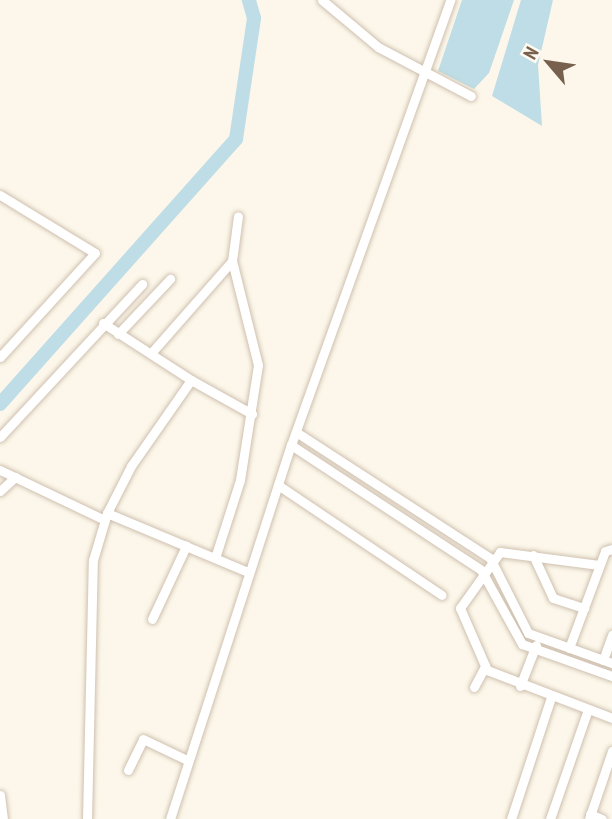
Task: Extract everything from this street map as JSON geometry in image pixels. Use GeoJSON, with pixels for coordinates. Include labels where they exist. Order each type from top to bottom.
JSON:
{"type":"FeatureCollection","features":[{"type":"Feature","properties":{"kind":"street"},"geometry":{"type":"LineString","coordinates":[[322,0],[422,77],[471,96]]}},
{"type":"Feature","properties":{"kind":"street"},"geometry":{"type":"LineString","coordinates":[[170,819],[185,759],[291,445],[450,0]]}},
{"type":"Feature","properties":{"kind":"street"},"geometry":{"type":"LineString","coordinates":[[0,195],[95,253],[0,357]]}},
{"type":"Feature","properties":{"kind":"street"},"geometry":{"type":"LineString","coordinates":[[215,558],[252,414],[257,346],[232,261],[238,216]]}},
{"type":"Feature","properties":{"kind":"street"},"geometry":{"type":"LineString","coordinates":[[152,352],[232,261]]}},
{"type":"Feature","properties":{"kind":"street"},"geometry":{"type":"LineString","coordinates":[[118,334],[170,279]]}},
{"type":"Feature","properties":{"kind":"street"},"geometry":{"type":"LineString","coordinates":[[0,437],[142,284]]}},
{"type":"Feature","properties":{"kind":"street"},"geometry":{"type":"LineString","coordinates":[[103,323],[152,352],[191,380],[252,414]]}},
{"type":"Feature","properties":{"kind":"street"},"geometry":{"type":"LineString","coordinates":[[87,819],[93,560],[106,516],[131,466],[191,380]]}},
{"type":"Feature","properties":{"kind":"street"},"geometry":{"type":"LineString","coordinates":[[296,432],[484,553],[524,628],[539,638],[608,661],[612,635]]}},
{"type":"Feature","properties":{"kind":"street"},"geometry":{"type":"LineString","coordinates":[[291,445],[479,568],[515,635],[535,649],[612,676]]}},
{"type":"Feature","properties":{"kind":"street"},"geometry":{"type":"LineString","coordinates":[[336,474],[343,462]]}},
{"type":"Feature","properties":{"kind":"street"},"geometry":{"type":"LineString","coordinates":[[0,470],[106,516],[215,558],[247,576]]}},
{"type":"Feature","properties":{"kind":"street"},"geometry":{"type":"LineString","coordinates":[[0,491],[15,477]]}},
{"type":"Feature","properties":{"kind":"street"},"geometry":{"type":"LineString","coordinates":[[278,485],[442,595]]}},
{"type":"Feature","properties":{"kind":"street"},"geometry":{"type":"LineString","coordinates":[[152,619],[186,546]]}},
{"type":"Feature","properties":{"kind":"street"},"geometry":{"type":"LineString","coordinates":[[569,648],[599,565],[612,549]]}},
{"type":"Feature","properties":{"kind":"street"},"geometry":{"type":"LineString","coordinates":[[484,553],[507,550],[599,565]]}},
{"type":"Feature","properties":{"kind":"street"},"geometry":{"type":"LineString","coordinates":[[484,553],[460,608],[485,666],[520,686],[612,718]]}},
{"type":"Feature","properties":{"kind":"street"},"geometry":{"type":"LineString","coordinates":[[533,555],[553,598],[584,608]]}},
{"type":"Feature","properties":{"kind":"street"},"geometry":{"type":"LineString","coordinates":[[520,686],[539,638]]}},
{"type":"Feature","properties":{"kind":"street"},"geometry":{"type":"LineString","coordinates":[[474,687],[485,666]]}},
{"type":"Feature","properties":{"kind":"street"},"geometry":{"type":"LineString","coordinates":[[511,819],[551,697]]}},
{"type":"Feature","properties":{"kind":"street"},"geometry":{"type":"LineString","coordinates":[[550,819],[588,709]]}},
{"type":"Feature","properties":{"kind":"street"},"geometry":{"type":"LineString","coordinates":[[128,769],[142,739],[185,759]]}},
{"type":"Feature","properties":{"kind":"street"},"geometry":{"type":"LineString","coordinates":[[602,819],[589,817],[612,751]]}},
{"type":"Feature","properties":{"kind":"street"},"geometry":{"type":"LineString","coordinates":[[0,795],[3,819]]}},
{"type":"Feature","properties":{"kind":"water"},"geometry":{"type":"Polygon","coordinates":[[[462,0],[514,0],[489,73],[474,89],[438,71],[462,0]]]}},
{"type":"Feature","properties":{"kind":"water"},"geometry":{"type":"Polygon","coordinates":[[[521,0],[553,0],[538,65],[542,126],[492,96],[521,0]]]}},
{"type":"Feature","properties":{"kind":"waterway"},"geometry":{"type":"LineString","coordinates":[[0,404],[236,139],[254,18],[249,0]]}}]}
